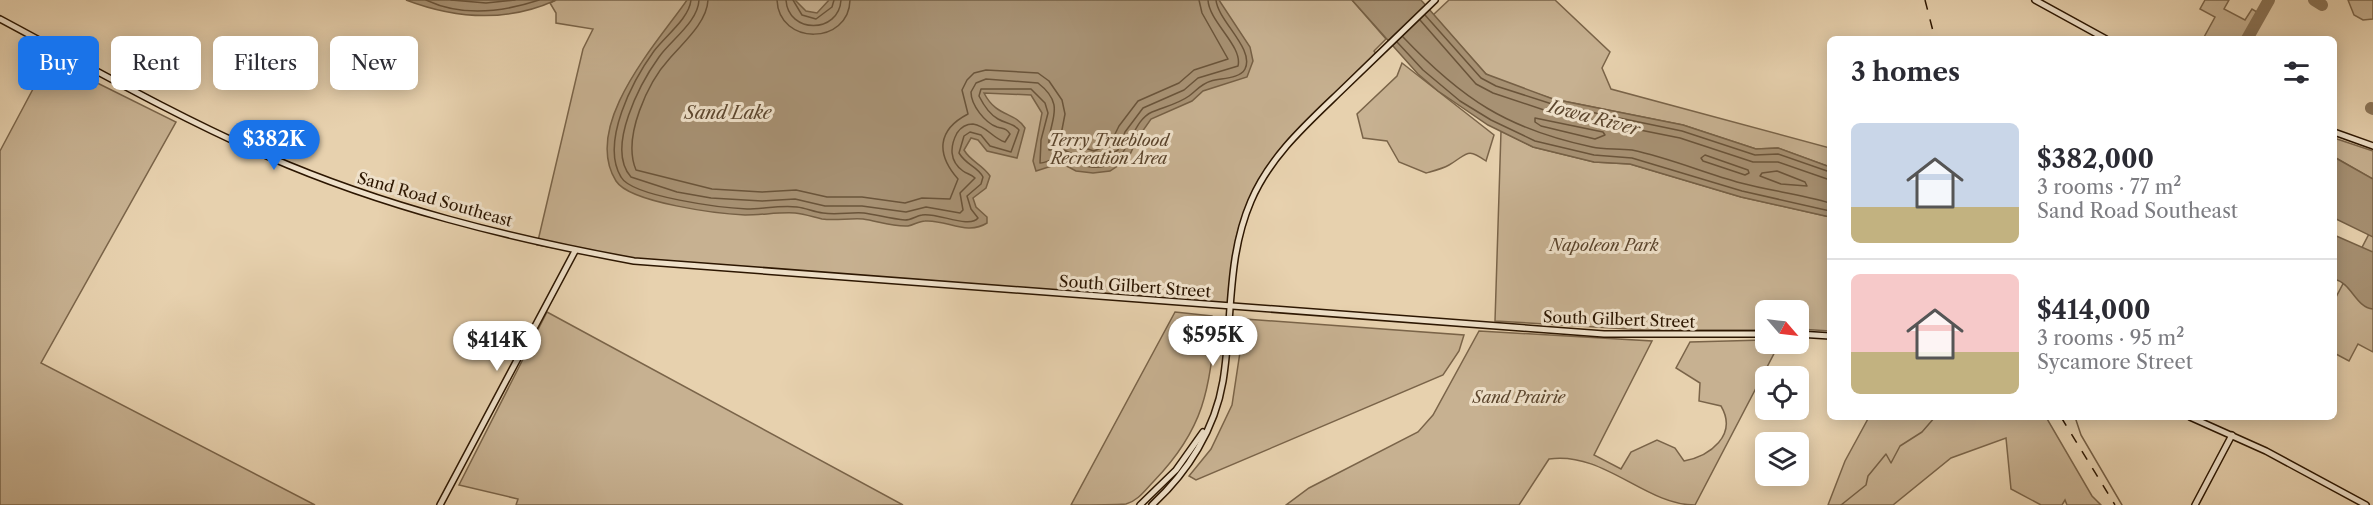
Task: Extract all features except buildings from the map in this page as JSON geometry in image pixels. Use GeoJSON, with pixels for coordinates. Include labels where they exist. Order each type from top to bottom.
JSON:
{"type":"FeatureCollection","features":[{"type":"Feature","properties":{"kind":"main road"},"geometry":{"type":"LineString","coordinates":[[1152,505],[1182,475],[1202,443],[1222,384],[1236,244],[1259,184],[1288,142],[1435,0]]}},
{"type":"Feature","properties":{"kind":"main road"},"geometry":{"type":"LineString","coordinates":[[2035,0],[2101,36]]}},
{"type":"Feature","properties":{"kind":"main road","name":"Sand Road Southeast"},"geometry":{"type":"LineString","coordinates":[[0,19],[209,130],[300,170],[428,214],[575,250]]}},
{"type":"Feature","properties":{"kind":"main road"},"geometry":{"type":"LineString","coordinates":[[2337,133],[2373,146]]}},
{"type":"Feature","properties":{"kind":"main road"},"geometry":{"type":"LineString","coordinates":[[440,505],[575,250]]}},
{"type":"Feature","properties":{"kind":"main road","name":"South Gilbert Street"},"geometry":{"type":"LineString","coordinates":[[575,250],[675,266],[1229,308],[1613,335],[1755,334]]}},
{"type":"Feature","properties":{"kind":"main road"},"geometry":{"type":"LineString","coordinates":[[1809,335],[1827,336]]}},
{"type":"Feature","properties":{"kind":"main road"},"geometry":{"type":"LineString","coordinates":[[2197,420],[2232,435],[2367,505]]}},
{"type":"Feature","properties":{"kind":"main road"},"geometry":{"type":"LineString","coordinates":[[1140,505],[1176,470],[1206,429]]}},
{"type":"Feature","properties":{"kind":"main road"},"geometry":{"type":"LineString","coordinates":[[2195,505],[2232,435]]}},
{"type":"Feature","properties":{"kind":"green space","name":"Terry Trueblood Recreation Area"},"geometry":{"type":"Polygon","coordinates":[[[556,0],[1352,0],[1386,39],[1374,51],[1377,55],[1277,157],[1245,214],[1229,308],[628,261],[537,245],[583,49],[593,29],[556,23],[556,13],[550,3],[556,0]]]}},
{"type":"Feature","properties":{"kind":"green space"},"geometry":{"type":"Polygon","coordinates":[[[1449,0],[1555,0],[1610,52],[1602,68],[1611,89],[1827,147],[1827,166],[1778,148],[1756,149],[1683,125],[1553,99],[1498,81],[1486,74],[1433,15],[1449,0]]]}},
{"type":"Feature","properties":{"kind":"green space"},"geometry":{"type":"Polygon","coordinates":[[[2205,0],[2229,0],[2224,9],[2245,20],[2252,9],[2257,12],[2244,36],[2205,36],[2215,17],[2200,9],[2205,0]]]}},
{"type":"Feature","properties":{"kind":"green space"},"geometry":{"type":"Polygon","coordinates":[[[2348,0],[2373,0],[2373,19],[2363,20],[2354,15],[2348,0]]]}},
{"type":"Feature","properties":{"kind":"green space"},"geometry":{"type":"Polygon","coordinates":[[[1402,63],[1494,135],[1486,161],[1471,153],[1438,170],[1426,173],[1399,162],[1387,141],[1363,138],[1357,114],[1397,76],[1402,63]]]}},
{"type":"Feature","properties":{"kind":"green space"},"geometry":{"type":"Polygon","coordinates":[[[99,84],[176,122],[41,363],[315,505],[0,505],[0,151],[32,90],[99,90],[99,84]]]}},
{"type":"Feature","properties":{"kind":"green space","name":"Napoleon Park"},"geometry":{"type":"Polygon","coordinates":[[[1501,131],[1533,147],[1594,162],[1630,164],[1741,197],[1827,216],[1827,331],[1809,330],[1809,300],[1755,300],[1755,330],[1645,330],[1495,321],[1501,131]]]}},
{"type":"Feature","properties":{"kind":"green space"},"geometry":{"type":"Polygon","coordinates":[[[2337,139],[2373,151],[2373,179],[2337,159],[2337,139]]]}},
{"type":"Feature","properties":{"kind":"green space"},"geometry":{"type":"Polygon","coordinates":[[[2369,234],[2373,237],[2373,352],[2358,344],[2349,361],[2337,355],[2337,295],[2369,234]]]}},
{"type":"Feature","properties":{"kind":"green space"},"geometry":{"type":"Polygon","coordinates":[[[547,312],[903,505],[516,505],[518,499],[459,485],[547,312]]]}},
{"type":"Feature","properties":{"kind":"green space"},"geometry":{"type":"Polygon","coordinates":[[[1175,312],[1212,316],[1216,321],[1207,388],[1194,425],[1171,462],[1134,500],[1126,504],[1071,505],[1175,312]]]}},
{"type":"Feature","properties":{"kind":"green space"},"geometry":{"type":"Polygon","coordinates":[[[1245,319],[1464,335],[1459,351],[1443,375],[1196,480],[1189,476],[1211,449],[1232,405],[1245,319]]]}},
{"type":"Feature","properties":{"kind":"green space","name":"Sand Prairie"},"geometry":{"type":"Polygon","coordinates":[[[1479,331],[1652,341],[1594,455],[1621,469],[1631,452],[1657,440],[1675,448],[1684,461],[1712,449],[1724,435],[1726,426],[1721,406],[1699,401],[1700,383],[1676,368],[1690,342],[1755,340],[1755,354],[1774,354],[1768,366],[1755,366],[1755,390],[1695,505],[1677,503],[1659,497],[1588,463],[1569,459],[1549,459],[1519,505],[1286,505],[1309,488],[1418,432],[1433,415],[1479,331]]]}},
{"type":"Feature","properties":{"kind":"green space"},"geometry":{"type":"Polygon","coordinates":[[[1867,420],[2048,420],[2092,496],[2101,505],[2067,505],[2065,500],[2062,505],[2041,505],[2011,489],[2006,438],[1951,458],[1893,505],[1828,505],[1845,461],[1867,420]]]}},
{"type":"Feature","properties":{"kind":"water"},"geometry":{"type":"Polygon","coordinates":[[[406,0],[556,0],[518,12],[481,16],[444,11],[406,0]]]}},
{"type":"Feature","properties":{"kind":"water","name":"Sand Lake"},"geometry":{"type":"Polygon","coordinates":[[[687,0],[795,0],[806,11],[817,13],[829,0],[1219,0],[1250,47],[1253,61],[1247,77],[1203,91],[1192,101],[1151,119],[1137,139],[1128,159],[1110,171],[1093,173],[1076,171],[1061,163],[1036,171],[1033,161],[1042,113],[1031,95],[984,93],[994,107],[1016,119],[1025,128],[1017,158],[987,151],[978,140],[971,138],[964,150],[990,176],[986,188],[973,198],[976,207],[987,217],[987,223],[979,227],[964,228],[933,221],[902,226],[863,219],[822,219],[795,213],[733,214],[676,206],[625,189],[616,181],[608,159],[608,135],[615,110],[643,61],[687,0]]]}},
{"type":"Feature","properties":{"kind":"water","name":"Iowa River"},"geometry":{"type":"Polygon","coordinates":[[[1352,0],[1421,0],[1486,74],[1553,99],[1683,125],[1756,149],[1778,148],[1827,166],[1827,216],[1741,197],[1630,164],[1594,162],[1533,147],[1488,125],[1438,91],[1418,74],[1352,0]]]}},
{"type":"Feature","properties":{"kind":"water"},"geometry":{"type":"Polygon","coordinates":[[[2337,159],[2373,179],[2373,237],[2337,219],[2337,159]]]}},
{"type":"Feature","properties":{"kind":"water"},"geometry":{"type":"Polygon","coordinates":[[[2337,236],[2373,252],[2373,309],[2362,304],[2337,280],[2337,236]]]}},
{"type":"Feature","properties":{"kind":"waterway"},"geometry":{"type":"LineString","coordinates":[[1841,505],[1866,485],[1868,476],[1886,454],[1891,463],[1900,446],[1922,432],[1932,420]]}},
{"type":"Feature","properties":{"kind":"waterway"},"geometry":{"type":"LineString","coordinates":[[2076,420],[2081,435],[2122,505]]}},
{"type":"Feature","properties":{"kind":"taxiway"},"geometry":{"type":"LineString","coordinates":[[2249,36],[2269,0]]}},
{"type":"Feature","properties":{"kind":"taxiway"},"geometry":{"type":"LineString","coordinates":[[2314,0],[2322,5]]}},
{"type":"Feature","properties":{"kind":"railway"},"geometry":{"type":"LineString","coordinates":[[1925,0],[1934,36]]}},
{"type":"Feature","properties":{"kind":"railway"},"geometry":{"type":"LineString","coordinates":[[2063,420],[2115,505]]}}]}
